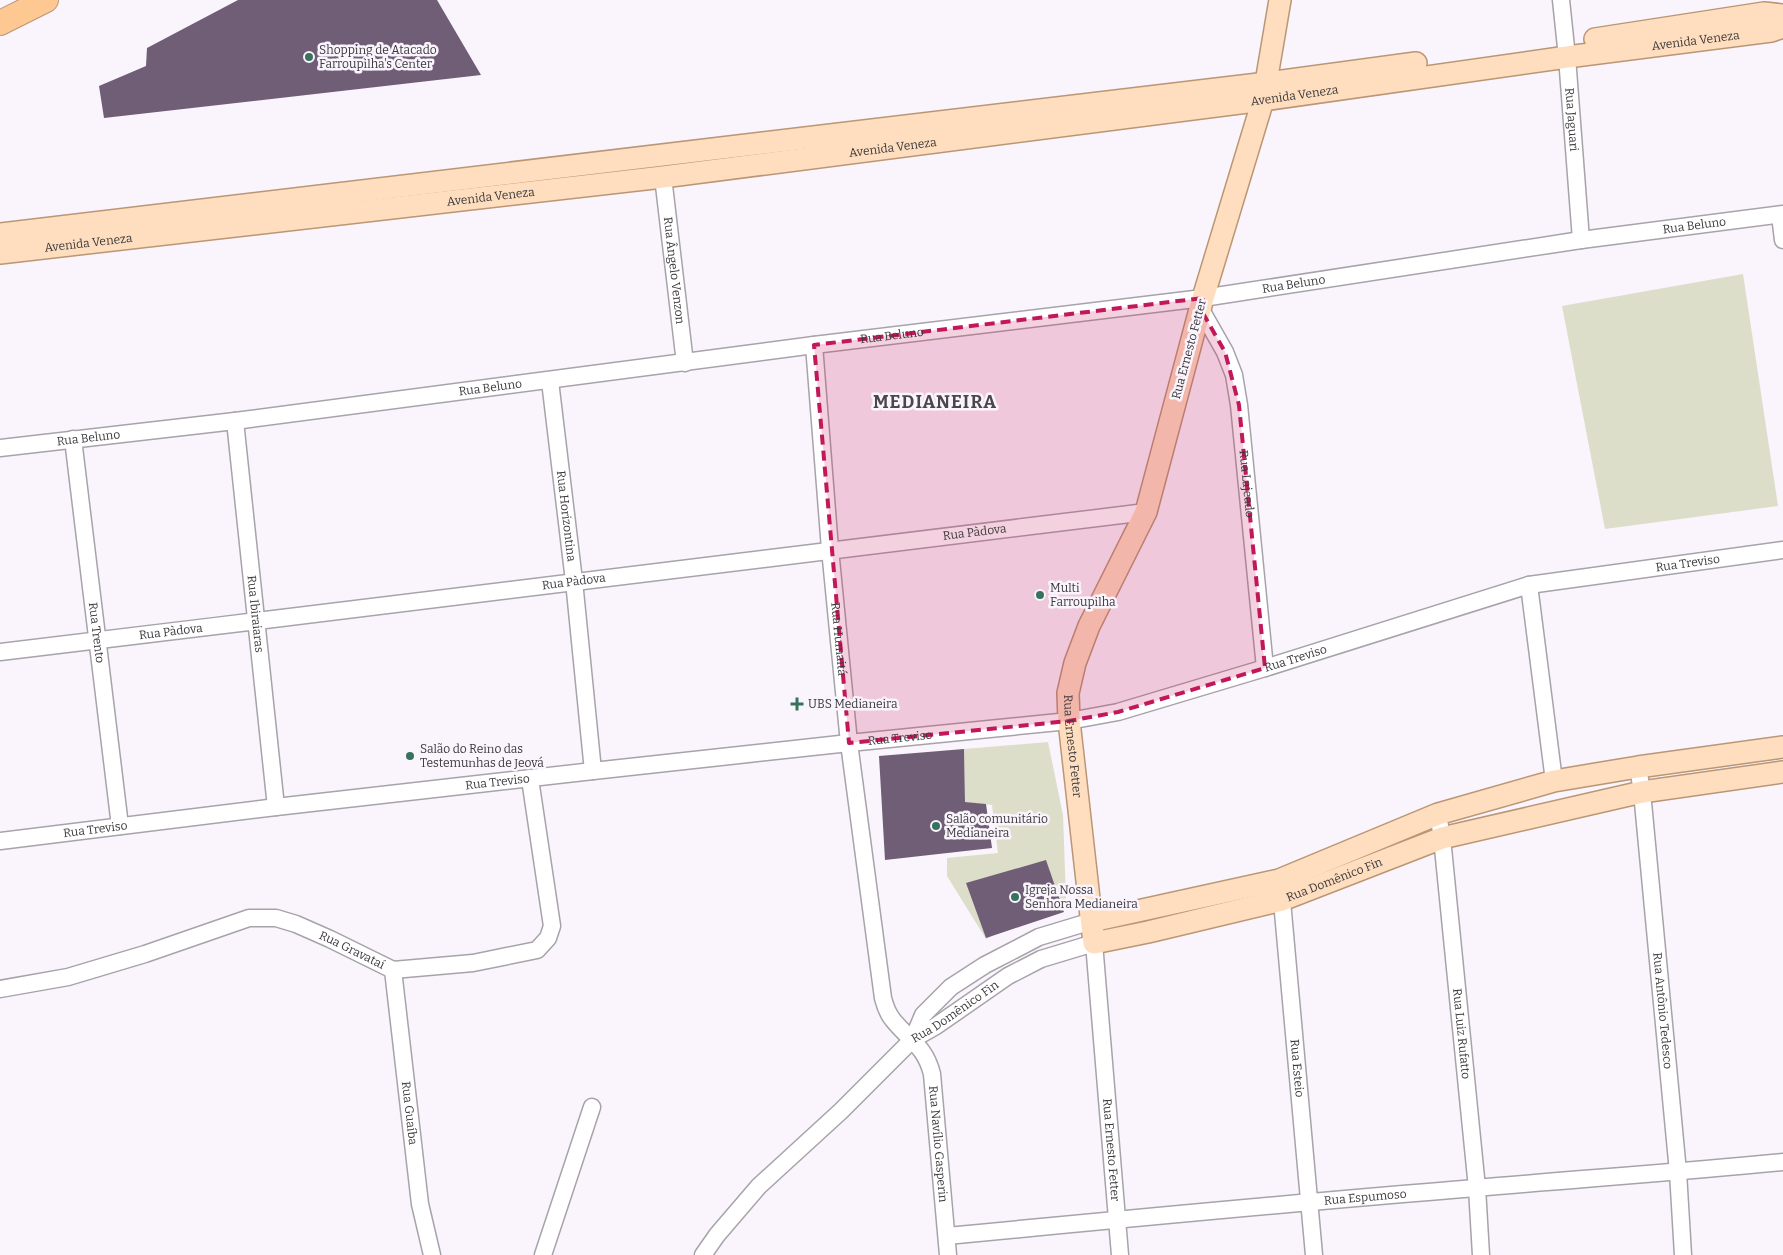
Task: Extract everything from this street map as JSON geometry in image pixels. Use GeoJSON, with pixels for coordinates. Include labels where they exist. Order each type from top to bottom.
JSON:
{"type":"FeatureCollection","features":[{"type":"Feature","properties":{"kind":"highway"},"geometry":{"type":"LineString","coordinates":[[0,23],[46,0]]}},
{"type":"Feature","properties":{"kind":"main road","name":"Rua Ernesto Fetter"},"geometry":{"type":"LineString","coordinates":[[1094,943],[1069,721],[1068,693],[1075,663],[1089,626],[1146,512],[1201,303],[1265,92],[1280,0]]}},
{"type":"Feature","properties":{"kind":"main road","name":"Avenida Veneza"},"geometry":{"type":"LineString","coordinates":[[563,178],[663,176],[1566,50],[1764,13],[1783,15]]}},
{"type":"Feature","properties":{"kind":"main road","name":"Avenida Veneza"},"geometry":{"type":"LineString","coordinates":[[1566,50],[1771,31],[1783,27]]}},
{"type":"Feature","properties":{"kind":"main road","name":"Avenida Veneza"},"geometry":{"type":"LineString","coordinates":[[0,253],[137,228],[1265,92]]}},
{"type":"Feature","properties":{"kind":"main road","name":"Avenida Veneza"},"geometry":{"type":"LineString","coordinates":[[0,234],[137,228]]}},
{"type":"Feature","properties":{"kind":"main road","name":"Rua Domênico Fin"},"geometry":{"type":"LineString","coordinates":[[1092,921],[1281,890],[1438,814],[1554,781],[1638,767],[1783,747]]}},
{"type":"Feature","properties":{"kind":"main road","name":"Rua Domênico Fin"},"geometry":{"type":"LineString","coordinates":[[1094,943],[1148,932],[1442,838],[1642,792],[1783,772]]}},
{"type":"Feature","properties":{"kind":"street","name":"Rua Jaguari"},"geometry":{"type":"LineString","coordinates":[[1561,0],[1581,240]]}},
{"type":"Feature","properties":{"kind":"street","name":"Rua Ângelo Venzon"},"geometry":{"type":"LineString","coordinates":[[663,176],[684,363]]}},
{"type":"Feature","properties":{"kind":"street","name":"Rua Beluno"},"geometry":{"type":"LineString","coordinates":[[0,448],[235,421],[814,345],[1201,303],[1581,240],[1781,214]]}},
{"type":"Feature","properties":{"kind":"street"},"geometry":{"type":"LineString","coordinates":[[1781,214],[1783,240]]}},
{"type":"Feature","properties":{"kind":"street","name":"Rua Lajeado"},"geometry":{"type":"LineString","coordinates":[[1201,303],[1224,352],[1235,382],[1239,405],[1265,668]]}},
{"type":"Feature","properties":{"kind":"street","name":"Rua Humaitá"},"geometry":{"type":"LineString","coordinates":[[814,345],[830,548],[849,743],[883,998],[892,1020],[913,1039]]}},
{"type":"Feature","properties":{"kind":"street","name":"Rua Horizontina"},"geometry":{"type":"LineString","coordinates":[[550,381],[574,581],[593,771]]}},
{"type":"Feature","properties":{"kind":"street","name":"Rua Ibiraiaras"},"geometry":{"type":"LineString","coordinates":[[235,421],[276,807]]}},
{"type":"Feature","properties":{"kind":"street","name":"Rua Trento"},"geometry":{"type":"LineString","coordinates":[[73,439],[120,826]]}},
{"type":"Feature","properties":{"kind":"street","name":"Rua Pàdova"},"geometry":{"type":"LineString","coordinates":[[0,652],[257,622],[830,548],[1146,512]]}},
{"type":"Feature","properties":{"kind":"street","name":"Rua Treviso"},"geometry":{"type":"LineString","coordinates":[[0,841],[593,771],[1069,721],[1118,712],[1529,585],[1783,550]]}},
{"type":"Feature","properties":{"kind":"street"},"geometry":{"type":"LineString","coordinates":[[1529,585],[1554,781]]}},
{"type":"Feature","properties":{"kind":"street","name":"Rua Antônio Tedesco"},"geometry":{"type":"LineString","coordinates":[[1638,767],[1642,792],[1678,1172],[1683,1255]]}},
{"type":"Feature","properties":{"kind":"street","name":"Rua Gravataí"},"geometry":{"type":"LineString","coordinates":[[0,990],[68,977],[145,954],[249,918],[276,918],[296,924],[393,970],[473,963],[537,950],[548,938],[552,926],[530,779]]}},
{"type":"Feature","properties":{"kind":"street","name":"Rua Luiz Rufatto"},"geometry":{"type":"LineString","coordinates":[[1438,814],[1442,838],[1481,1255]]}},
{"type":"Feature","properties":{"kind":"street","name":"Rua Esteio"},"geometry":{"type":"LineString","coordinates":[[1281,890],[1314,1255]]}},
{"type":"Feature","properties":{"kind":"street","name":"Rua Domênico Fin"},"geometry":{"type":"LineString","coordinates":[[913,1039],[923,1016],[951,987],[985,966],[1040,937],[1092,921]]}},
{"type":"Feature","properties":{"kind":"street","name":"Rua Domênico Fin"},"geometry":{"type":"LineString","coordinates":[[913,1039],[936,1026],[1008,976],[1041,959],[1094,943]]}},
{"type":"Feature","properties":{"kind":"street","name":"Rua Ernesto Fetter"},"geometry":{"type":"LineString","coordinates":[[1094,943],[1120,1255]]}},
{"type":"Feature","properties":{"kind":"street","name":"Rua Guaíba"},"geometry":{"type":"LineString","coordinates":[[393,970],[420,1204],[432,1255]]}},
{"type":"Feature","properties":{"kind":"street"},"geometry":{"type":"LineString","coordinates":[[703,1255],[716,1234],[759,1186],[841,1111],[913,1039]]}},
{"type":"Feature","properties":{"kind":"street","name":"Rua Navílio Gasperin"},"geometry":{"type":"LineString","coordinates":[[913,1039],[930,1064],[932,1074],[948,1255]]}},
{"type":"Feature","properties":{"kind":"street"},"geometry":{"type":"LineString","coordinates":[[542,1254],[592,1107]]}},
{"type":"Feature","properties":{"kind":"street","name":"Rua Espumoso"},"geometry":{"type":"LineString","coordinates":[[947,1236],[1310,1202],[1783,1162]]}},
{"type":"Feature","properties":{"kind":"highlighted area"},"geometry":{"type":"Polygon","coordinates":[[[1203,298],[1200,308],[1225,352],[1239,405],[1265,668],[1118,712],[1069,721],[849,743],[814,345],[1203,298]]]}},
{"type":"Feature","properties":{"kind":"green space"},"geometry":{"type":"Polygon","coordinates":[[[1743,274],[1778,506],[1605,529],[1562,306],[1743,274]]]}},
{"type":"Feature","properties":{"kind":"green space"},"geometry":{"type":"Polygon","coordinates":[[[1048,742],[1063,815],[1066,900],[986,939],[947,876],[947,858],[998,853],[992,805],[965,802],[964,749],[1048,742]]]}},
{"type":"Feature","properties":{"kind":"building","name":"Shopping de Atacado Farroupilha's Center"},"geometry":{"type":"Polygon","coordinates":[[[238,0],[437,0],[481,75],[104,118],[99,86],[146,66],[147,48],[238,0]]]}},
{"type":"Feature","properties":{"kind":"building","name":"Salão comunitário Medianeira"},"geometry":{"type":"Polygon","coordinates":[[[964,749],[965,802],[986,804],[992,848],[885,860],[879,756],[964,749]]]}},
{"type":"Feature","properties":{"kind":"building","name":"Igreja Nossa Senhora Medianeira"},"geometry":{"type":"Polygon","coordinates":[[[1046,860],[1064,912],[986,938],[966,883],[1046,860]]]}},
{"type":"Feature","properties":{"kind":"place","name":"Shopping de Atacado Farroupilha's Center"},"geometry":{"type":"Point","coordinates":[309,57]}},
{"type":"Feature","properties":{"kind":"place","name":"Multi Farroupilha"},"geometry":{"type":"Point","coordinates":[1040,595]}},
{"type":"Feature","properties":{"kind":"place","name":"UBS Medianeira"},"geometry":{"type":"Point","coordinates":[797,704]}},
{"type":"Feature","properties":{"kind":"place","name":"Salão do Reino das Testemunhas de Jeová"},"geometry":{"type":"Point","coordinates":[410,756]}},
{"type":"Feature","properties":{"kind":"place","name":"Salão comunitário Medianeira"},"geometry":{"type":"Point","coordinates":[936,826]}},
{"type":"Feature","properties":{"kind":"place","name":"Igreja Nossa Senhora Medianeira"},"geometry":{"type":"Point","coordinates":[1015,897]}},
{"type":"Feature","properties":{"kind":"district","name":"MEDIANEIRA"},"geometry":{"type":"Point","coordinates":[935,402]}}]}
